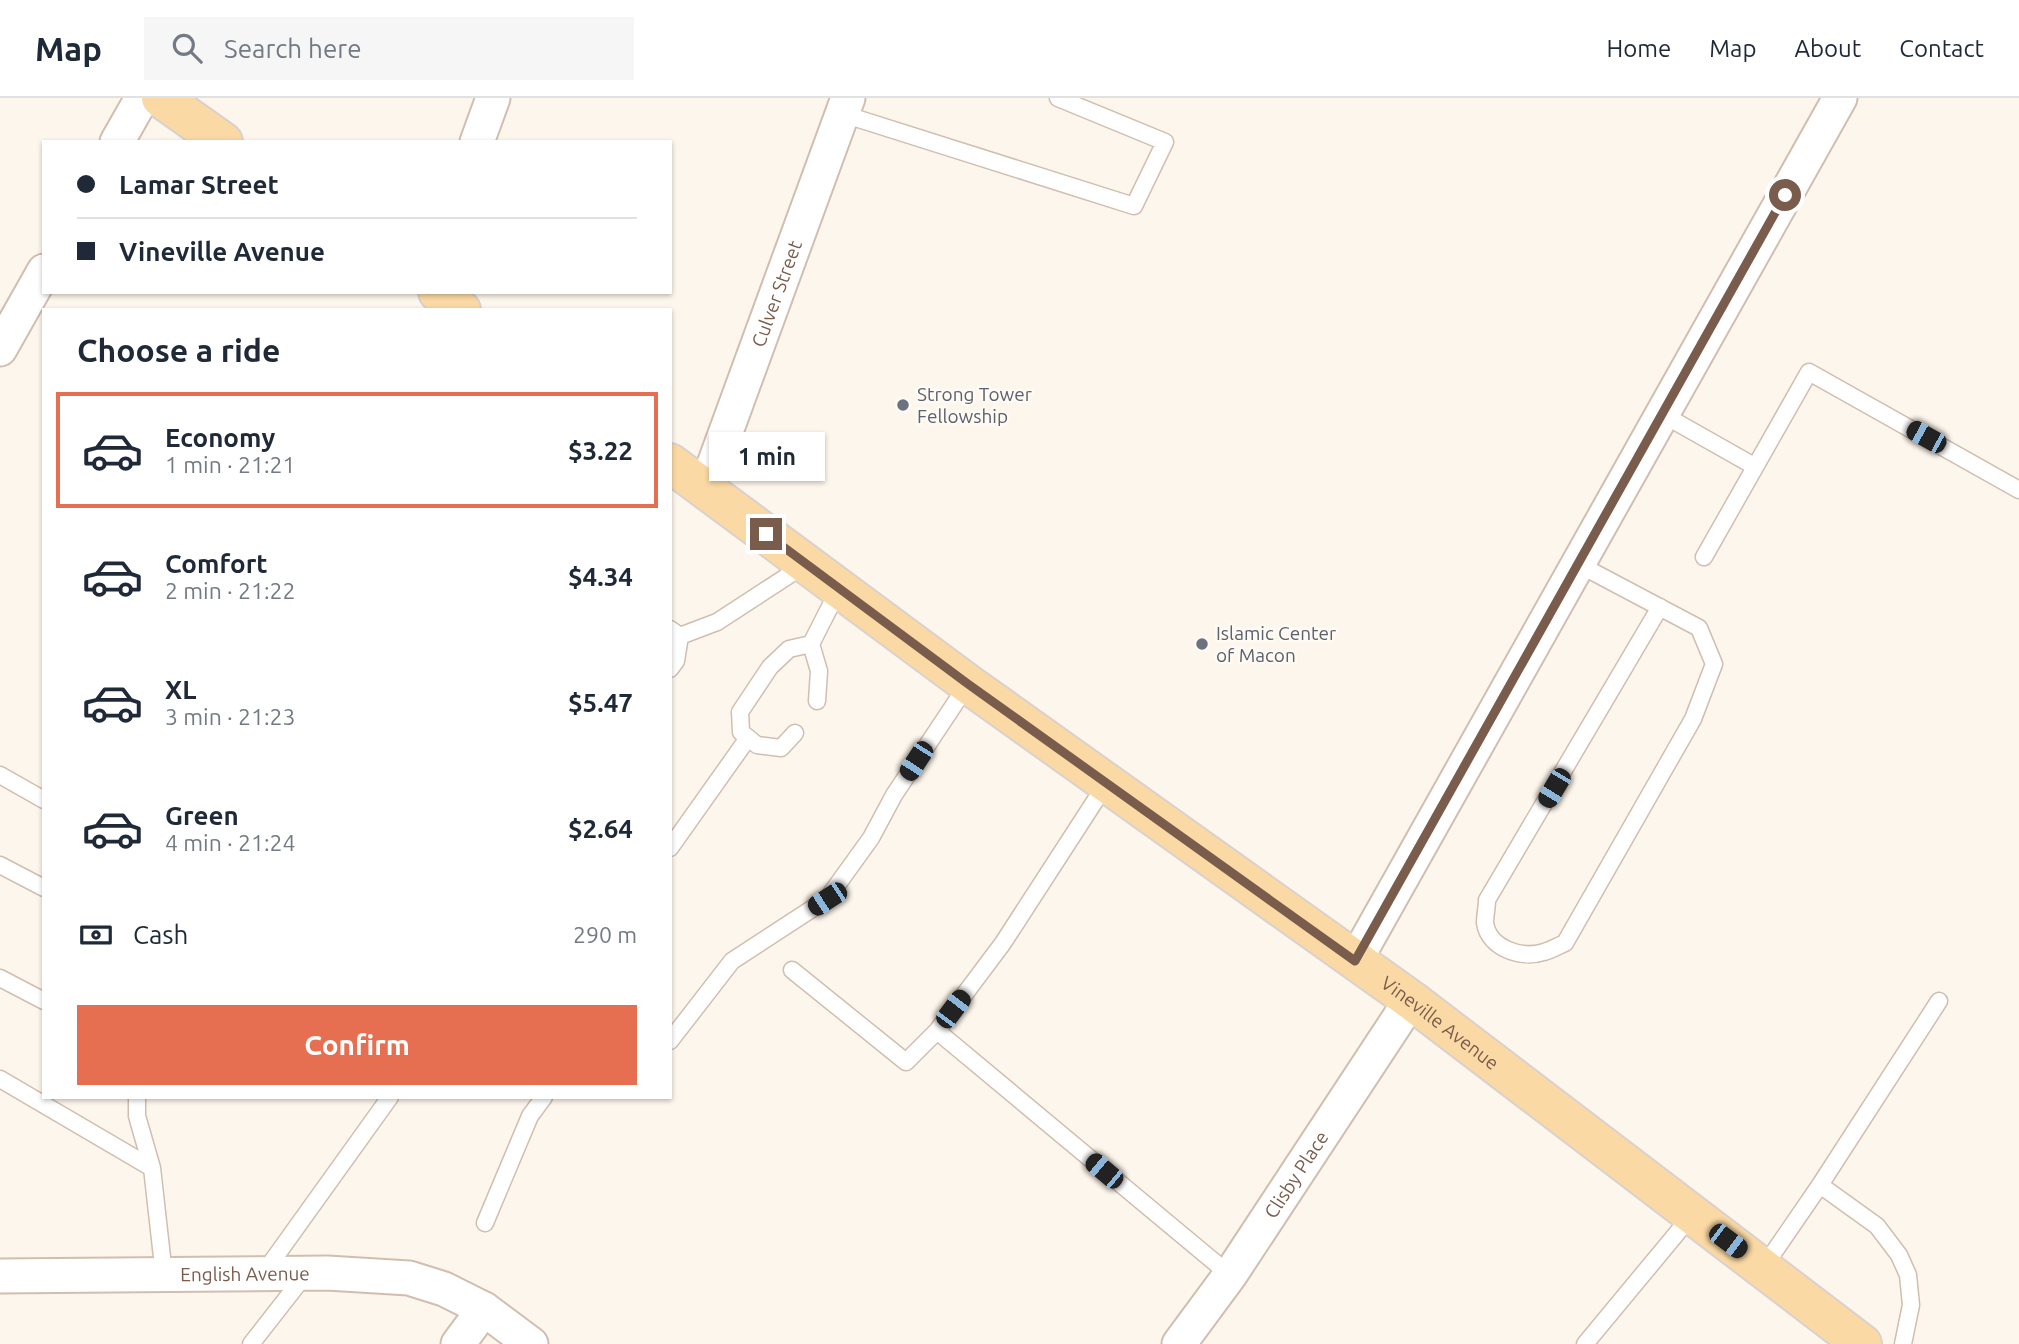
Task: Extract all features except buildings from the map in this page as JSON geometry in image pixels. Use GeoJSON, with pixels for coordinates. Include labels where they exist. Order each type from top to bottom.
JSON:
{"type":"FeatureCollection","features":[{"type":"Feature","properties":{"kind":"main road"},"geometry":{"type":"LineString","coordinates":[[161,98],[220,140]]}},
{"type":"Feature","properties":{"kind":"main road"},"geometry":{"type":"LineString","coordinates":[[441,294],[458,308]]}},
{"type":"Feature","properties":{"kind":"main road","name":"Vineville Avenue"},"geometry":{"type":"LineString","coordinates":[[672,464],[968,684],[1410,1000],[1862,1344]]}},
{"type":"Feature","properties":{"kind":"street"},"geometry":{"type":"LineString","coordinates":[[118,140],[142,98]]}},
{"type":"Feature","properties":{"kind":"street"},"geometry":{"type":"LineString","coordinates":[[478,140],[493,98]]}},
{"type":"Feature","properties":{"kind":"street"},"geometry":{"type":"LineString","coordinates":[[1355,961],[1840,98]]}},
{"type":"Feature","properties":{"kind":"street","name":"Culver Street"},"geometry":{"type":"LineString","coordinates":[[705,489],[845,106]]}},
{"type":"Feature","properties":{"kind":"street"},"geometry":{"type":"LineString","coordinates":[[0,349],[42,275]]}},
{"type":"Feature","properties":{"kind":"street","name":"Clisby Place"},"geometry":{"type":"LineString","coordinates":[[1179,1344],[1230,1275],[1410,1000]]}},
{"type":"Feature","properties":{"kind":"street","name":"English Avenue"},"geometry":{"type":"LineString","coordinates":[[0,1276],[307,1273],[409,1278],[444,1289],[484,1309],[531,1344]]}},
{"type":"Feature","properties":{"kind":"street"},"geometry":{"type":"LineString","coordinates":[[458,1344],[484,1309]]}},
{"type":"Feature","properties":{"kind":"lane"},"geometry":{"type":"LineString","coordinates":[[845,106],[1134,206],[1165,142],[1058,98]]}},
{"type":"Feature","properties":{"kind":"lane"},"geometry":{"type":"LineString","coordinates":[[1704,557],[1809,372],[2019,490]]}},
{"type":"Feature","properties":{"kind":"lane"},"geometry":{"type":"LineString","coordinates":[[1661,414],[1754,467]]}},
{"type":"Feature","properties":{"kind":"lane"},"geometry":{"type":"LineString","coordinates":[[672,666],[676,661],[675,633],[717,622],[806,564]]}},
{"type":"Feature","properties":{"kind":"lane"},"geometry":{"type":"LineString","coordinates":[[1578,564],[1660,607],[1699,628],[1714,664],[1693,719],[1565,943],[1543,953],[1521,955],[1504,948],[1492,939],[1485,923],[1488,900],[1660,607]]}},
{"type":"Feature","properties":{"kind":"lane"},"geometry":{"type":"LineString","coordinates":[[817,701],[819,671],[811,645],[839,589]]}},
{"type":"Feature","properties":{"kind":"lane"},"geometry":{"type":"LineString","coordinates":[[795,733],[781,748],[757,746],[741,732],[740,712],[770,667],[789,649],[811,645]]}},
{"type":"Feature","properties":{"kind":"lane"},"geometry":{"type":"LineString","coordinates":[[672,1038],[732,961],[827,899],[871,838],[894,795],[968,684]]}},
{"type":"Feature","properties":{"kind":"lane"},"geometry":{"type":"LineString","coordinates":[[672,845],[748,738]]}},
{"type":"Feature","properties":{"kind":"lane"},"geometry":{"type":"LineString","coordinates":[[0,775],[42,799]]}},
{"type":"Feature","properties":{"kind":"lane"},"geometry":{"type":"LineString","coordinates":[[792,970],[906,1062],[937,1031],[1003,943],[1106,784]]}},
{"type":"Feature","properties":{"kind":"lane"},"geometry":{"type":"LineString","coordinates":[[0,865],[42,887]]}},
{"type":"Feature","properties":{"kind":"lane"},"geometry":{"type":"LineString","coordinates":[[0,978],[42,1000]]}},
{"type":"Feature","properties":{"kind":"lane"},"geometry":{"type":"LineString","coordinates":[[1763,1268],[1939,1000]]}},
{"type":"Feature","properties":{"kind":"lane"},"geometry":{"type":"LineString","coordinates":[[937,1031],[1230,1275]]}},
{"type":"Feature","properties":{"kind":"lane"},"geometry":{"type":"LineString","coordinates":[[0,1079],[152,1168]]}},
{"type":"Feature","properties":{"kind":"lane"},"geometry":{"type":"LineString","coordinates":[[137,1099],[137,1115],[152,1168],[164,1275]]}},
{"type":"Feature","properties":{"kind":"lane"},"geometry":{"type":"LineString","coordinates":[[263,1274],[389,1099]]}},
{"type":"Feature","properties":{"kind":"lane"},"geometry":{"type":"LineString","coordinates":[[485,1223],[530,1115],[542,1099]]}},
{"type":"Feature","properties":{"kind":"lane"},"geometry":{"type":"LineString","coordinates":[[1819,1185],[1877,1226],[1899,1255],[1908,1275],[1911,1304],[1903,1344]]}},
{"type":"Feature","properties":{"kind":"lane"},"geometry":{"type":"LineString","coordinates":[[1585,1344],[1692,1215]]}},
{"type":"Feature","properties":{"kind":"lane"},"geometry":{"type":"LineString","coordinates":[[251,1344],[307,1273]]}},
{"type":"Feature","properties":{"kind":"place","name":"Strong Tower Fellowship"},"geometry":{"type":"Point","coordinates":[903,405]}},
{"type":"Feature","properties":{"kind":"place","name":"Islamic Center of Macon"},"geometry":{"type":"Point","coordinates":[1202,644]}},
{"type":"Feature","properties":{"kind":"route"},"geometry":{"type":"LineString","coordinates":[[766,534],[968,684],[1355,961],[1785,195]]}}]}
